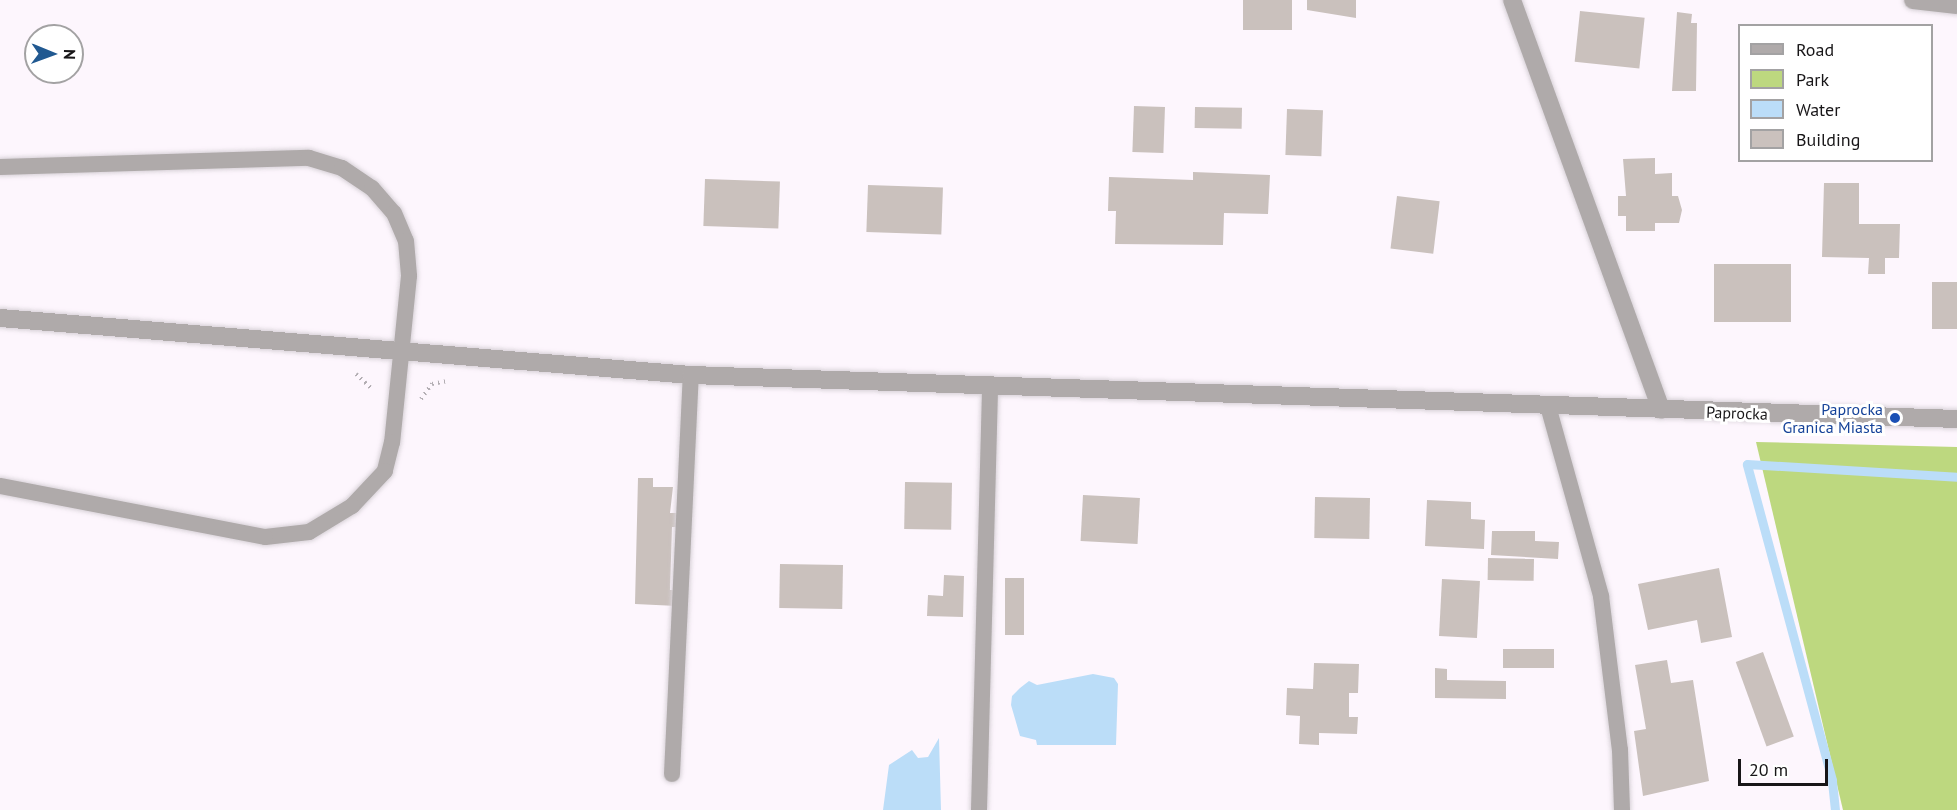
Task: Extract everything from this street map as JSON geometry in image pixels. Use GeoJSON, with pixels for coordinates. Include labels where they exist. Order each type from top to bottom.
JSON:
{"type":"FeatureCollection","features":[{"type":"Feature","properties":{"kind":"street"},"geometry":{"type":"LineString","coordinates":[[1512,0],[1661,410]]}},
{"type":"Feature","properties":{"kind":"street"},"geometry":{"type":"LineString","coordinates":[[1913,0],[1957,5]]}},
{"type":"Feature","properties":{"kind":"street","name":"Paprocka"},"geometry":{"type":"LineString","coordinates":[[0,318],[691,375],[1957,420]]}},
{"type":"Feature","properties":{"kind":"lane"},"geometry":{"type":"LineString","coordinates":[[0,167],[272,157],[309,158],[342,168],[387,205],[406,241],[409,276],[396,400],[384,471],[352,506],[309,532],[265,537],[0,486]]}},
{"type":"Feature","properties":{"kind":"lane"},"geometry":{"type":"LineString","coordinates":[[672,774],[691,375]]}},
{"type":"Feature","properties":{"kind":"lane"},"geometry":{"type":"LineString","coordinates":[[979,810],[990,387]]}},
{"type":"Feature","properties":{"kind":"lane"},"geometry":{"type":"LineString","coordinates":[[1548,406],[1601,596],[1620,750],[1622,810]]}},
{"type":"Feature","properties":{"kind":"path"},"geometry":{"type":"LineString","coordinates":[[353,372],[371,386],[374,397],[418,403],[432,384],[459,382]]}},
{"type":"Feature","properties":{"kind":"green space"},"geometry":{"type":"Polygon","coordinates":[[[1756,442],[1957,447],[1957,810],[1843,810],[1756,442]]]}},
{"type":"Feature","properties":{"kind":"water"},"geometry":{"type":"Polygon","coordinates":[[[1093,674],[1114,678],[1118,684],[1116,745],[1037,745],[1036,740],[1020,736],[1011,705],[1012,696],[1020,688],[1029,681],[1037,685],[1093,674]]]}},
{"type":"Feature","properties":{"kind":"water"},"geometry":{"type":"Polygon","coordinates":[[[939,738],[941,810],[883,810],[889,765],[912,750],[918,758],[928,757],[939,738]]]}},
{"type":"Feature","properties":{"kind":"building"},"geometry":{"type":"Polygon","coordinates":[[[1243,0],[1292,0],[1292,30],[1243,30],[1243,0]]]}},
{"type":"Feature","properties":{"kind":"building"},"geometry":{"type":"Polygon","coordinates":[[[1307,0],[1356,0],[1356,18],[1307,10],[1307,0]]]}},
{"type":"Feature","properties":{"kind":"building"},"geometry":{"type":"Polygon","coordinates":[[[1580,11],[1645,18],[1639,69],[1575,62],[1580,11]]]}},
{"type":"Feature","properties":{"kind":"building"},"geometry":{"type":"Polygon","coordinates":[[[1677,12],[1692,14],[1691,23],[1697,23],[1696,91],[1672,91],[1677,12]]]}},
{"type":"Feature","properties":{"kind":"building"},"geometry":{"type":"Polygon","coordinates":[[[1134,106],[1165,107],[1163,153],[1132,152],[1134,106]]]}},
{"type":"Feature","properties":{"kind":"building"},"geometry":{"type":"Polygon","coordinates":[[[1195,107],[1242,108],[1242,129],[1195,128],[1195,107]]]}},
{"type":"Feature","properties":{"kind":"building"},"geometry":{"type":"Polygon","coordinates":[[[1287,109],[1323,110],[1321,156],[1285,155],[1287,109]]]}},
{"type":"Feature","properties":{"kind":"building"},"geometry":{"type":"Polygon","coordinates":[[[1655,158],[1655,174],[1672,173],[1672,196],[1678,196],[1682,210],[1679,223],[1655,223],[1655,231],[1626,231],[1626,216],[1618,216],[1618,196],[1626,196],[1623,159],[1655,158]]]}},
{"type":"Feature","properties":{"kind":"building"},"geometry":{"type":"Polygon","coordinates":[[[1193,172],[1270,175],[1268,214],[1224,213],[1223,245],[1115,244],[1116,211],[1108,211],[1109,177],[1193,180],[1193,172]]]}},
{"type":"Feature","properties":{"kind":"building"},"geometry":{"type":"Polygon","coordinates":[[[705,179],[780,182],[778,229],[703,226],[705,179]]]}},
{"type":"Feature","properties":{"kind":"building"},"geometry":{"type":"Polygon","coordinates":[[[1824,183],[1859,183],[1859,224],[1900,224],[1899,258],[1885,258],[1885,274],[1868,274],[1869,258],[1822,257],[1824,183]]]}},
{"type":"Feature","properties":{"kind":"building"},"geometry":{"type":"Polygon","coordinates":[[[868,185],[943,188],[941,235],[866,232],[868,185]]]}},
{"type":"Feature","properties":{"kind":"building"},"geometry":{"type":"Polygon","coordinates":[[[1397,196],[1440,201],[1433,254],[1391,249],[1397,196]]]}},
{"type":"Feature","properties":{"kind":"building"},"geometry":{"type":"Polygon","coordinates":[[[1714,264],[1791,264],[1791,322],[1714,322],[1714,264]]]}},
{"type":"Feature","properties":{"kind":"building"},"geometry":{"type":"Polygon","coordinates":[[[1932,282],[1957,282],[1957,329],[1932,329],[1932,282]]]}},
{"type":"Feature","properties":{"kind":"building"},"geometry":{"type":"Polygon","coordinates":[[[638,478],[653,478],[653,487],[673,487],[670,513],[679,513],[679,527],[672,527],[670,590],[677,590],[677,606],[635,604],[638,478]]]}},
{"type":"Feature","properties":{"kind":"building"},"geometry":{"type":"Polygon","coordinates":[[[905,482],[952,483],[951,530],[904,529],[905,482]]]}},
{"type":"Feature","properties":{"kind":"building"},"geometry":{"type":"Polygon","coordinates":[[[1083,495],[1140,498],[1138,544],[1081,541],[1083,495]]]}},
{"type":"Feature","properties":{"kind":"building"},"geometry":{"type":"Polygon","coordinates":[[[1315,497],[1370,498],[1369,539],[1314,538],[1315,497]]]}},
{"type":"Feature","properties":{"kind":"building"},"geometry":{"type":"Polygon","coordinates":[[[1427,500],[1471,502],[1471,519],[1485,520],[1484,549],[1425,546],[1427,500]]]}},
{"type":"Feature","properties":{"kind":"building"},"geometry":{"type":"Polygon","coordinates":[[[1492,531],[1535,531],[1535,541],[1559,542],[1558,559],[1491,555],[1492,531]]]}},
{"type":"Feature","properties":{"kind":"building"},"geometry":{"type":"Polygon","coordinates":[[[1488,558],[1534,559],[1534,581],[1488,580],[1488,558]]]}},
{"type":"Feature","properties":{"kind":"building"},"geometry":{"type":"Polygon","coordinates":[[[780,564],[843,565],[842,609],[779,608],[780,564]]]}},
{"type":"Feature","properties":{"kind":"building"},"geometry":{"type":"Polygon","coordinates":[[[1719,568],[1732,637],[1701,643],[1697,620],[1648,630],[1638,584],[1719,568]]]}},
{"type":"Feature","properties":{"kind":"building"},"geometry":{"type":"Polygon","coordinates":[[[944,575],[964,576],[963,617],[927,616],[928,595],[943,596],[944,575]]]}},
{"type":"Feature","properties":{"kind":"building"},"geometry":{"type":"Polygon","coordinates":[[[1005,578],[1024,578],[1024,635],[1005,635],[1005,578]]]}},
{"type":"Feature","properties":{"kind":"building"},"geometry":{"type":"Polygon","coordinates":[[[1442,579],[1480,581],[1477,638],[1439,636],[1442,579]]]}},
{"type":"Feature","properties":{"kind":"building"},"geometry":{"type":"Polygon","coordinates":[[[1503,649],[1554,649],[1554,668],[1503,668],[1503,649]]]}},
{"type":"Feature","properties":{"kind":"building"},"geometry":{"type":"Polygon","coordinates":[[[1763,652],[1794,737],[1767,746],[1736,662],[1763,652]]]}},
{"type":"Feature","properties":{"kind":"building"},"geometry":{"type":"Polygon","coordinates":[[[1667,660],[1671,683],[1693,680],[1709,781],[1643,796],[1634,731],[1646,729],[1635,665],[1667,660]]]}},
{"type":"Feature","properties":{"kind":"building"},"geometry":{"type":"Polygon","coordinates":[[[1314,663],[1359,664],[1358,693],[1349,693],[1349,717],[1358,717],[1357,734],[1319,733],[1319,745],[1299,744],[1300,716],[1286,715],[1287,688],[1313,689],[1314,663]]]}},
{"type":"Feature","properties":{"kind":"building"},"geometry":{"type":"Polygon","coordinates":[[[1435,668],[1447,669],[1447,680],[1506,681],[1506,699],[1435,698],[1435,668]]]}},
{"type":"Feature","properties":{"kind":"waterway"},"geometry":{"type":"LineString","coordinates":[[1835,810],[1832,780],[1747,464],[1957,477]]}},
{"type":"Feature","properties":{"kind":"place","name":"Paprocka Granica Miasta"},"geometry":{"type":"Point","coordinates":[1895,418]}}]}
